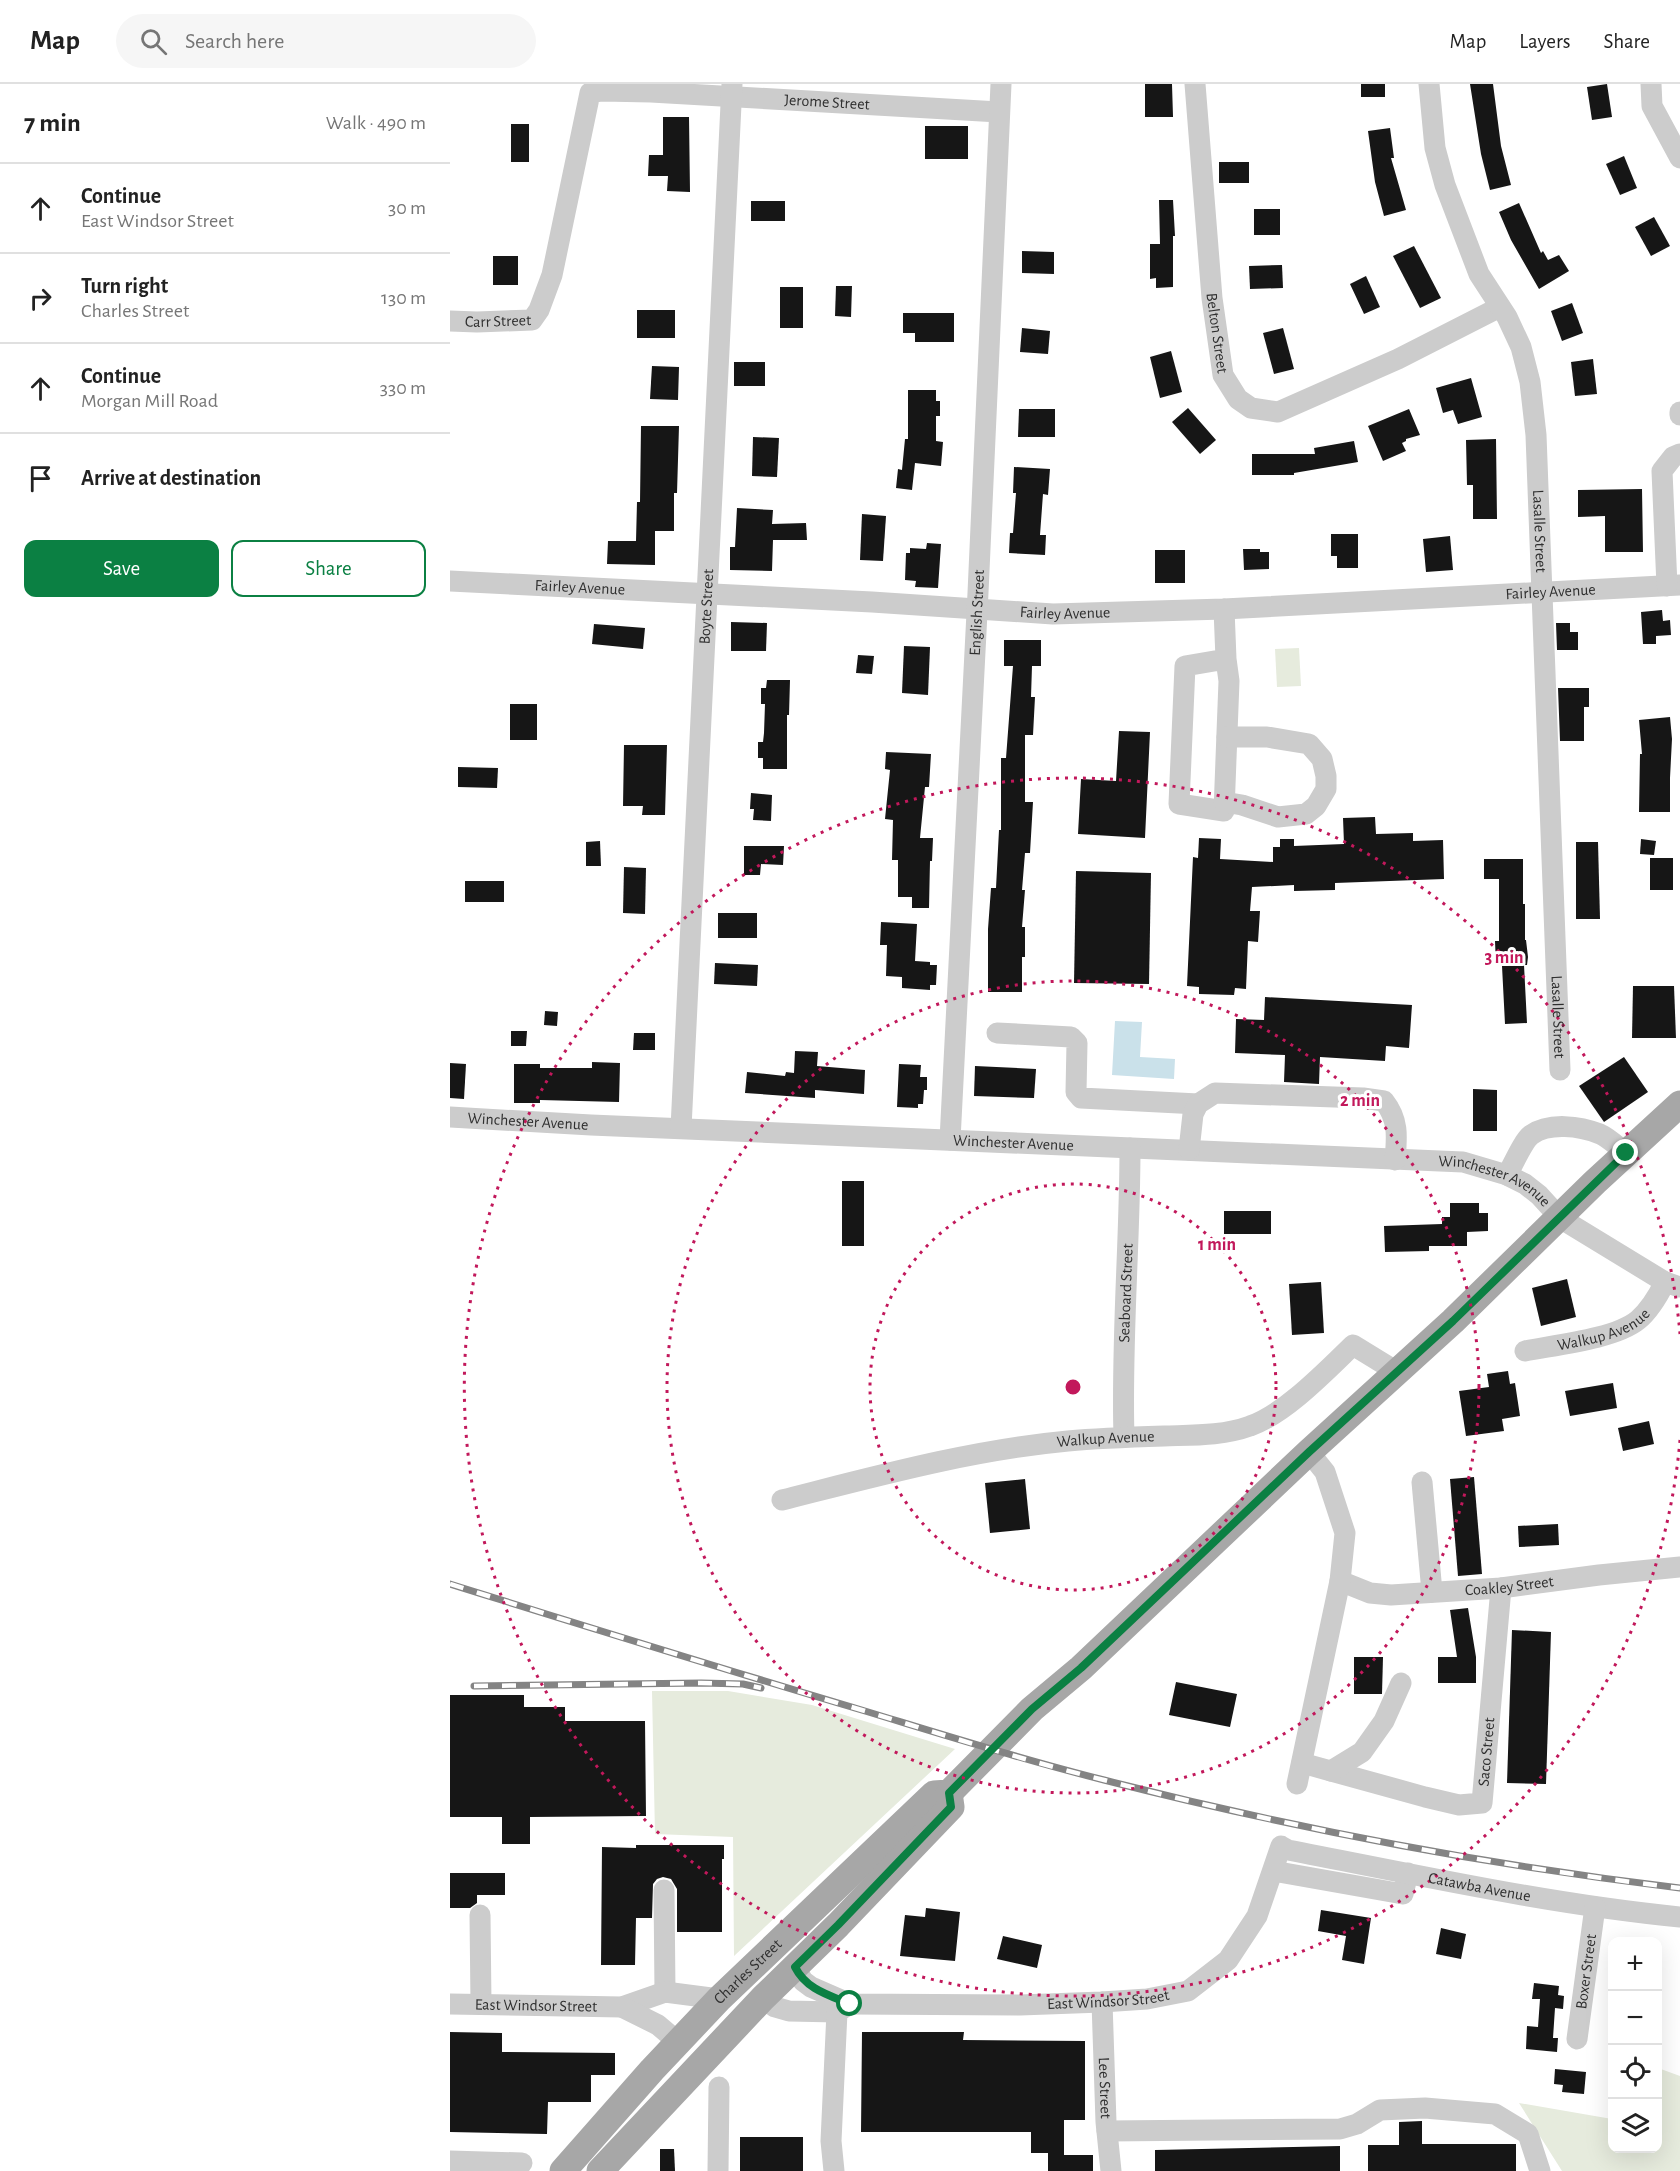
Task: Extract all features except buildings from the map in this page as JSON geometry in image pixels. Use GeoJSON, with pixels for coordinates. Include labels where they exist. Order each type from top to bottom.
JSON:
{"type":"FeatureCollection","features":[{"type":"Feature","properties":{"kind":"main road","name":"Charles Street"},"geometry":{"type":"LineString","coordinates":[[563,2171],[719,1999],[934,1794],[949,1793],[1032,1709],[1081,1668],[1680,1104]]}},
{"type":"Feature","properties":{"kind":"main road","name":"Charles Street"},"geometry":{"type":"LineString","coordinates":[[608,2162],[763,1998],[838,1925],[951,1807],[949,1793]]}},
{"type":"Feature","properties":{"kind":"main road"},"geometry":{"type":"LineString","coordinates":[[763,1998],[762,1988],[765,1976],[785,1952],[836,1902],[843,1893],[846,1879]]}},
{"type":"Feature","properties":{"kind":"main road"},"geometry":{"type":"LineString","coordinates":[[608,2162],[625,2129],[644,2105],[716,2026],[720,2018],[719,1999]]}},
{"type":"Feature","properties":{"kind":"street","name":"English Street"},"geometry":{"type":"LineString","coordinates":[[950,1140],[1001,84]]}},
{"type":"Feature","properties":{"kind":"street","name":"Belton Street"},"geometry":{"type":"LineString","coordinates":[[1195,84],[1212,298],[1221,364],[1223,375],[1238,399],[1251,408],[1278,412],[1398,359],[1500,307]]}},
{"type":"Feature","properties":{"kind":"street","name":"Lasalle Street"},"geometry":{"type":"LineString","coordinates":[[1429,84],[1435,148],[1445,184],[1479,274],[1521,347],[1530,382],[1536,435],[1560,1070]]}},
{"type":"Feature","properties":{"kind":"street"},"geometry":{"type":"LineString","coordinates":[[1651,84],[1652,106],[1680,158]]}},
{"type":"Feature","properties":{"kind":"street","name":"Jerome Street"},"geometry":{"type":"LineString","coordinates":[[552,275],[590,93],[731,90],[999,112]]}},
{"type":"Feature","properties":{"kind":"street","name":"Boyte Street"},"geometry":{"type":"LineString","coordinates":[[681,1128],[731,90]]}},
{"type":"Feature","properties":{"kind":"street","name":"Carr Street"},"geometry":{"type":"LineString","coordinates":[[450,321],[532,320],[539,310],[552,275]]}},
{"type":"Feature","properties":{"kind":"street"},"geometry":{"type":"LineString","coordinates":[[1673,585],[1662,471],[1673,457],[1680,454]]}},
{"type":"Feature","properties":{"kind":"street","name":"Fairley Avenue"},"geometry":{"type":"LineString","coordinates":[[450,581],[977,608],[1053,614],[1224,609],[1673,585]]}},
{"type":"Feature","properties":{"kind":"street"},"geometry":{"type":"LineString","coordinates":[[1224,609],[1229,681],[1224,811],[1179,804],[1185,666],[1226,659]]}},
{"type":"Feature","properties":{"kind":"street"},"geometry":{"type":"LineString","coordinates":[[1224,802],[1242,805],[1278,818],[1306,814],[1316,806],[1326,789],[1323,759],[1309,744],[1267,737],[1227,737]]}},
{"type":"Feature","properties":{"kind":"street"},"geometry":{"type":"LineString","coordinates":[[997,1033],[1071,1037],[1077,1042],[1076,1092],[1081,1098],[1363,1098],[1384,1101],[1393,1112],[1397,1137],[1395,1160]]}},
{"type":"Feature","properties":{"kind":"street"},"geometry":{"type":"LineString","coordinates":[[1189,1150],[1193,1114],[1206,1099]]}},
{"type":"Feature","properties":{"kind":"street","name":"Winchester Avenue"},"geometry":{"type":"LineString","coordinates":[[450,1117],[1463,1162],[1507,1175],[1539,1195],[1560,1218]]}},
{"type":"Feature","properties":{"kind":"street"},"geometry":{"type":"LineString","coordinates":[[1507,1175],[1530,1136],[1546,1128],[1585,1129],[1602,1134],[1626,1153]]}},
{"type":"Feature","properties":{"kind":"street","name":"Seaboard Street"},"geometry":{"type":"LineString","coordinates":[[1124,1437],[1123,1390],[1130,1215],[1130,1148]]}},
{"type":"Feature","properties":{"kind":"street","name":"Walkup Avenue"},"geometry":{"type":"LineString","coordinates":[[1525,1351],[1616,1332],[1638,1321],[1672,1285],[1560,1218]]}},
{"type":"Feature","properties":{"kind":"street","name":"Walkup Avenue"},"geometry":{"type":"LineString","coordinates":[[782,1500],[934,1462],[1066,1441],[1212,1434],[1250,1426],[1277,1412],[1306,1389],[1353,1345],[1396,1372]]}},
{"type":"Feature","properties":{"kind":"street"},"geometry":{"type":"LineString","coordinates":[[1297,1784],[1340,1581],[1345,1533],[1326,1472],[1309,1452]]}},
{"type":"Feature","properties":{"kind":"street"},"geometry":{"type":"LineString","coordinates":[[1422,1482],[1432,1592]]}},
{"type":"Feature","properties":{"kind":"street","name":"Coakley Street"},"geometry":{"type":"LineString","coordinates":[[1340,1581],[1370,1593],[1392,1595],[1502,1588],[1680,1567]]}},
{"type":"Feature","properties":{"kind":"street","name":"Saco Street"},"geometry":{"type":"LineString","coordinates":[[1302,1764],[1459,1804],[1482,1803],[1502,1588]]}},
{"type":"Feature","properties":{"kind":"street"},"geometry":{"type":"LineString","coordinates":[[1331,1771],[1362,1752],[1384,1721],[1401,1683]]}},
{"type":"Feature","properties":{"kind":"street","name":"East Windsor Street"},"geometry":{"type":"LineString","coordinates":[[763,1998],[775,2007],[789,2011],[1102,2002],[1147,1999],[1188,1991],[1228,1960],[1257,1916],[1281,1846]]}},
{"type":"Feature","properties":{"kind":"street","name":"Catawba Avenue"},"geometry":{"type":"LineString","coordinates":[[1281,1846],[1288,1850],[1595,1907],[1680,1917]]}},
{"type":"Feature","properties":{"kind":"street"},"geometry":{"type":"LineString","coordinates":[[1273,1871],[1403,1894],[1408,1873]]}},
{"type":"Feature","properties":{"kind":"street"},"geometry":{"type":"LineString","coordinates":[[664,1890],[664,1992]]}},
{"type":"Feature","properties":{"kind":"street","name":"Boxer Street"},"geometry":{"type":"LineString","coordinates":[[1577,2039],[1595,1907]]}},
{"type":"Feature","properties":{"kind":"street"},"geometry":{"type":"LineString","coordinates":[[480,1915],[481,2004]]}},
{"type":"Feature","properties":{"kind":"street","name":"East Windsor Street"},"geometry":{"type":"LineString","coordinates":[[795,1967],[799,1976],[811,1987],[843,2008]]}},
{"type":"Feature","properties":{"kind":"street","name":"East Windsor Street"},"geometry":{"type":"LineString","coordinates":[[450,2004],[622,2007],[664,1992],[719,1999]]}},
{"type":"Feature","properties":{"kind":"street","name":"Lee Street"},"geometry":{"type":"LineString","coordinates":[[1102,2002],[1107,2131],[1112,2171]]}},
{"type":"Feature","properties":{"kind":"street","name":"East Windsor Street"},"geometry":{"type":"LineString","coordinates":[[622,2007],[658,2025],[678,2042]]}},
{"type":"Feature","properties":{"kind":"street"},"geometry":{"type":"LineString","coordinates":[[834,2171],[831,2141],[843,2008]]}},
{"type":"Feature","properties":{"kind":"street"},"geometry":{"type":"LineString","coordinates":[[718,2171],[719,2087]]}},
{"type":"Feature","properties":{"kind":"street"},"geometry":{"type":"LineString","coordinates":[[1107,2131],[1340,2129],[1358,2124],[1380,2110],[1425,2108],[1496,2114],[1528,2134],[1540,2171]]}},
{"type":"Feature","properties":{"kind":"street"},"geometry":{"type":"LineString","coordinates":[[450,2161],[522,2168]]}},
{"type":"Feature","properties":{"kind":"shaded area"},"geometry":{"type":"Polygon","coordinates":[[[1299,648],[1301,686],[1277,687],[1275,649],[1299,648]]]}},
{"type":"Feature","properties":{"kind":"shaded area"},"geometry":{"type":"Polygon","coordinates":[[[652,1691],[728,1691],[812,1705],[955,1749],[734,1956],[733,1837],[655,1834],[652,1691]]]}},
{"type":"Feature","properties":{"kind":"shaded area"},"geometry":{"type":"Polygon","coordinates":[[[1662,2069],[1680,2076],[1680,2171],[1562,2171],[1519,2103],[1608,2118],[1608,2153],[1662,2153],[1662,2069]]]}},
{"type":"Feature","properties":{"kind":"water"},"geometry":{"type":"Polygon","coordinates":[[[1115,1021],[1142,1022],[1140,1057],[1175,1059],[1174,1079],[1112,1075],[1115,1021]]]}},
{"type":"Feature","properties":{"kind":"railway"},"geometry":{"type":"LineString","coordinates":[[450,1584],[954,1738],[1104,1780],[1246,1814],[1390,1843],[1535,1868],[1680,1888]]}},
{"type":"Feature","properties":{"kind":"railway"},"geometry":{"type":"LineString","coordinates":[[474,1686],[701,1683],[743,1684],[761,1688]]}},
{"type":"Feature","properties":{"kind":"route"},"geometry":{"type":"LineString","coordinates":[[850,2004],[811,1987],[803,1981],[795,1967],[951,1807],[949,1793],[1032,1709],[1081,1668],[1309,1452],[1453,1321],[1626,1153]]}}]}
